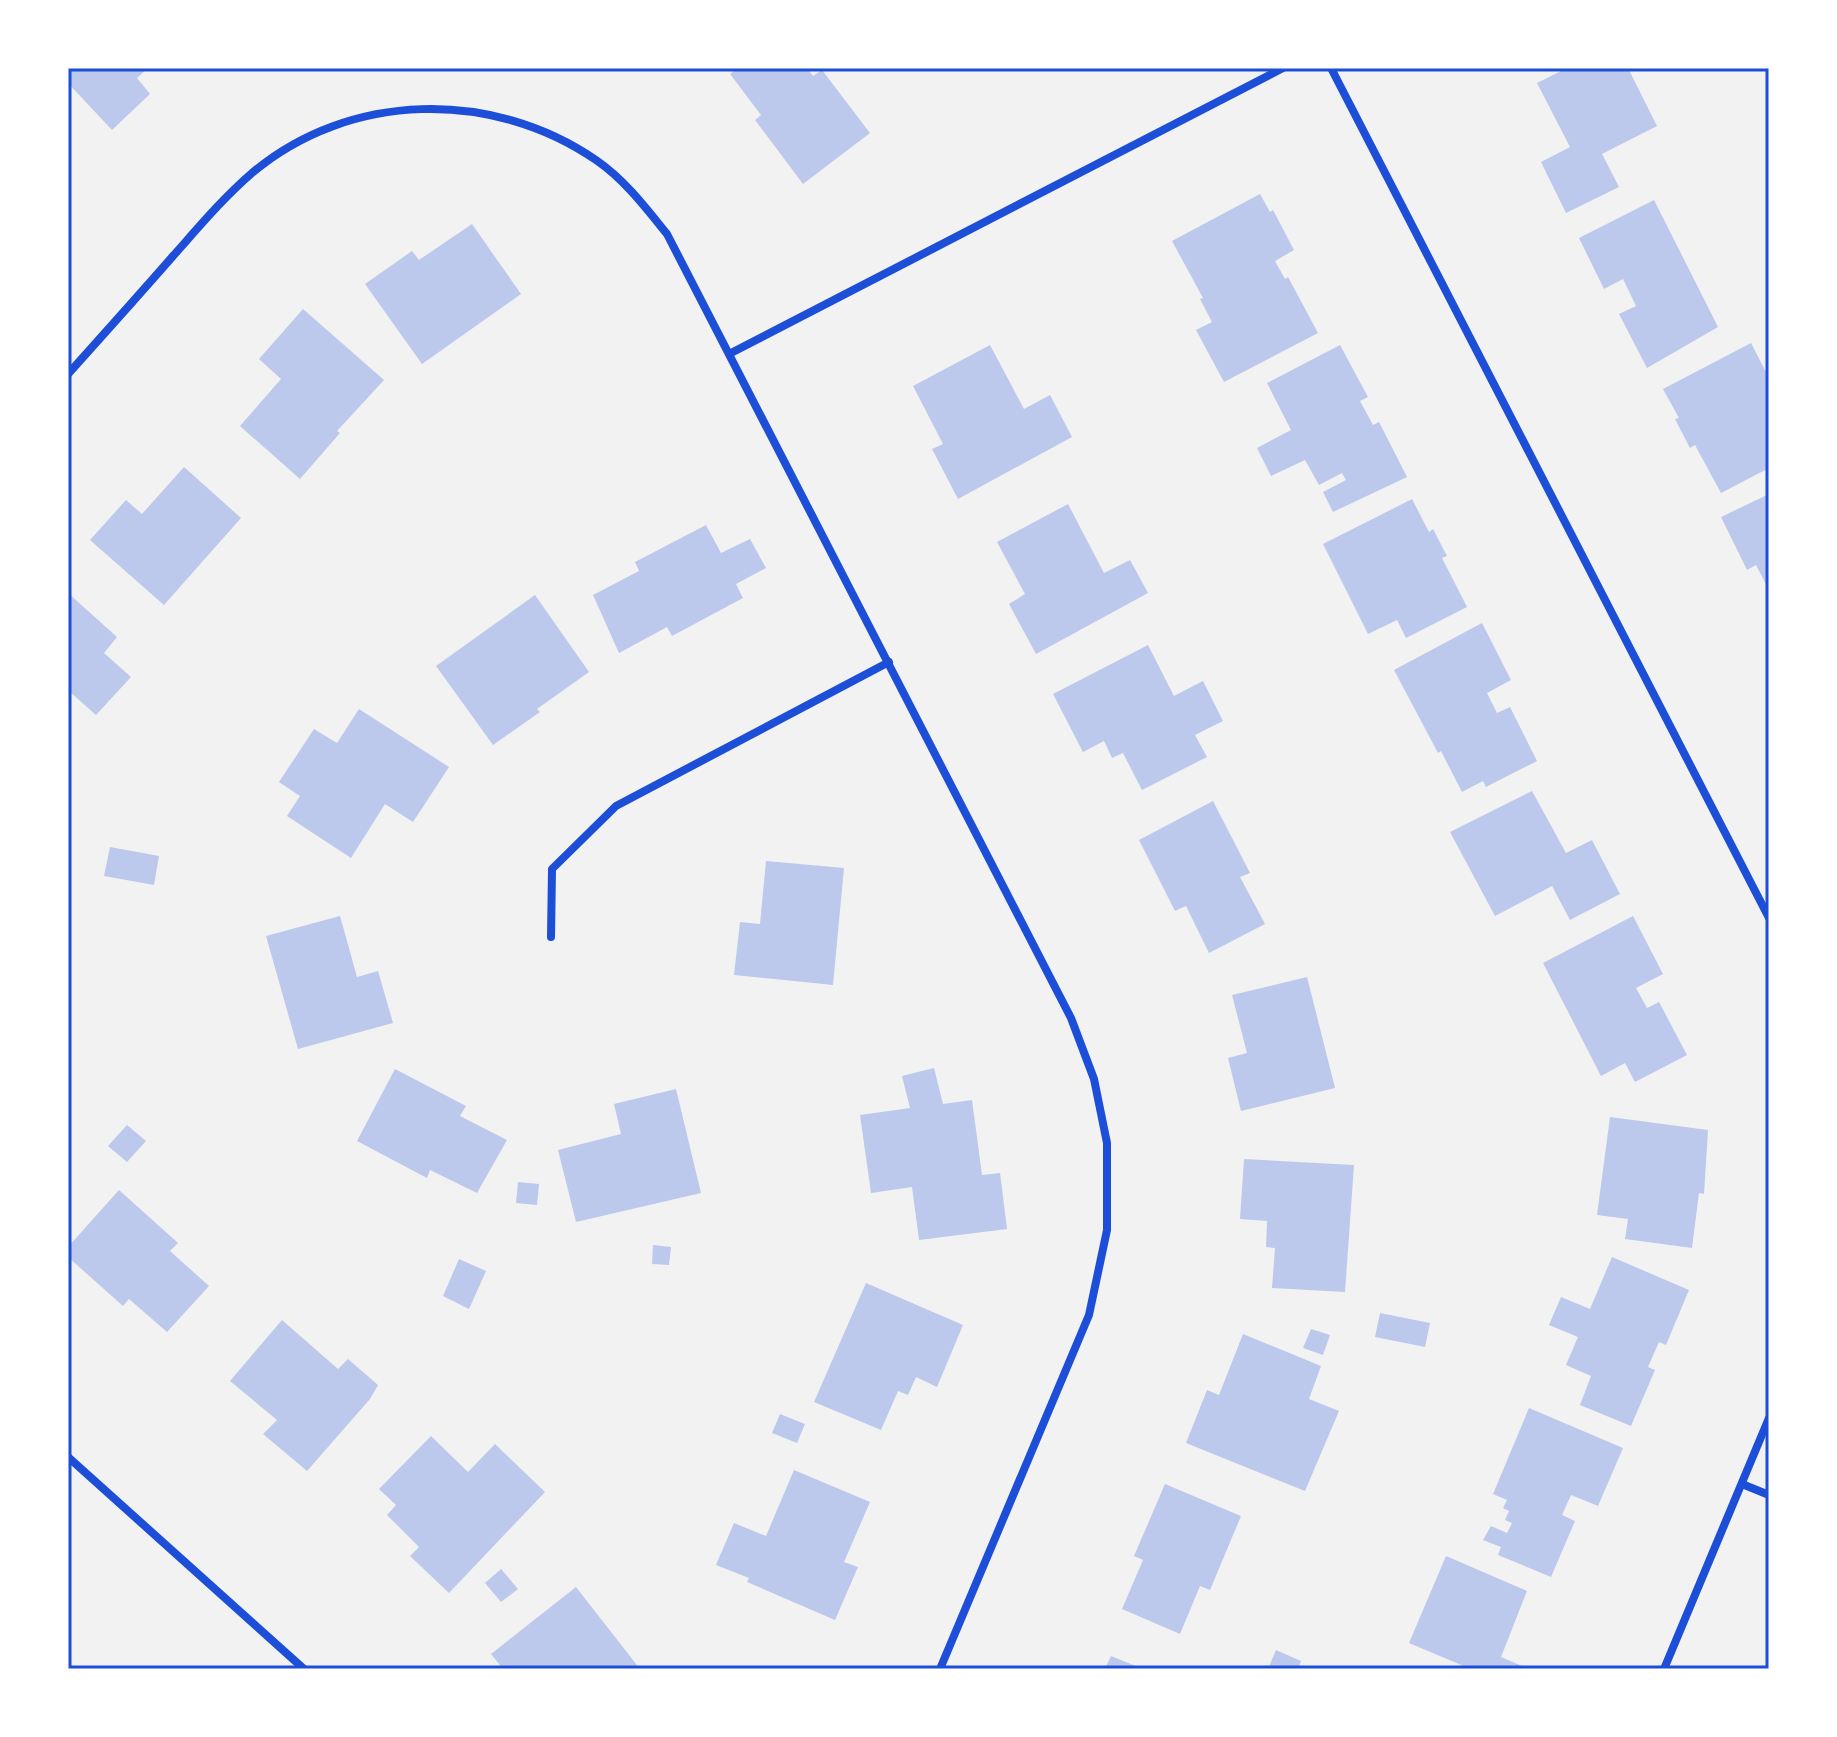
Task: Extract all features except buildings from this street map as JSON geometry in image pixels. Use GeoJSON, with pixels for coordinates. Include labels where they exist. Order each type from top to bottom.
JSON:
{"type":"FeatureCollection","features":[{"type":"Feature","properties":{"kind":"street"},"geometry":{"type":"LineString","coordinates":[[731,353],[1283,68]]}},
{"type":"Feature","properties":{"kind":"street"},"geometry":{"type":"LineString","coordinates":[[1331,68],[1769,918]]}},
{"type":"Feature","properties":{"kind":"street"},"geometry":{"type":"LineString","coordinates":[[68,374],[222,201],[254,171],[303,139],[372,114],[431,108],[489,113],[545,131],[597,161],[630,189],[667,234],[1071,1018],[1094,1079],[1107,1143],[1107,1230],[1089,1315],[940,1669]]}},
{"type":"Feature","properties":{"kind":"street"},"geometry":{"type":"LineString","coordinates":[[551,937],[552,869],[616,806],[889,662]]}},
{"type":"Feature","properties":{"kind":"street"},"geometry":{"type":"LineString","coordinates":[[1664,1669],[1769,1418]]}},
{"type":"Feature","properties":{"kind":"street"},"geometry":{"type":"LineString","coordinates":[[68,1457],[304,1669]]}},
{"type":"Feature","properties":{"kind":"street"},"geometry":{"type":"LineString","coordinates":[[1742,1484],[1769,1495]]}}]}
